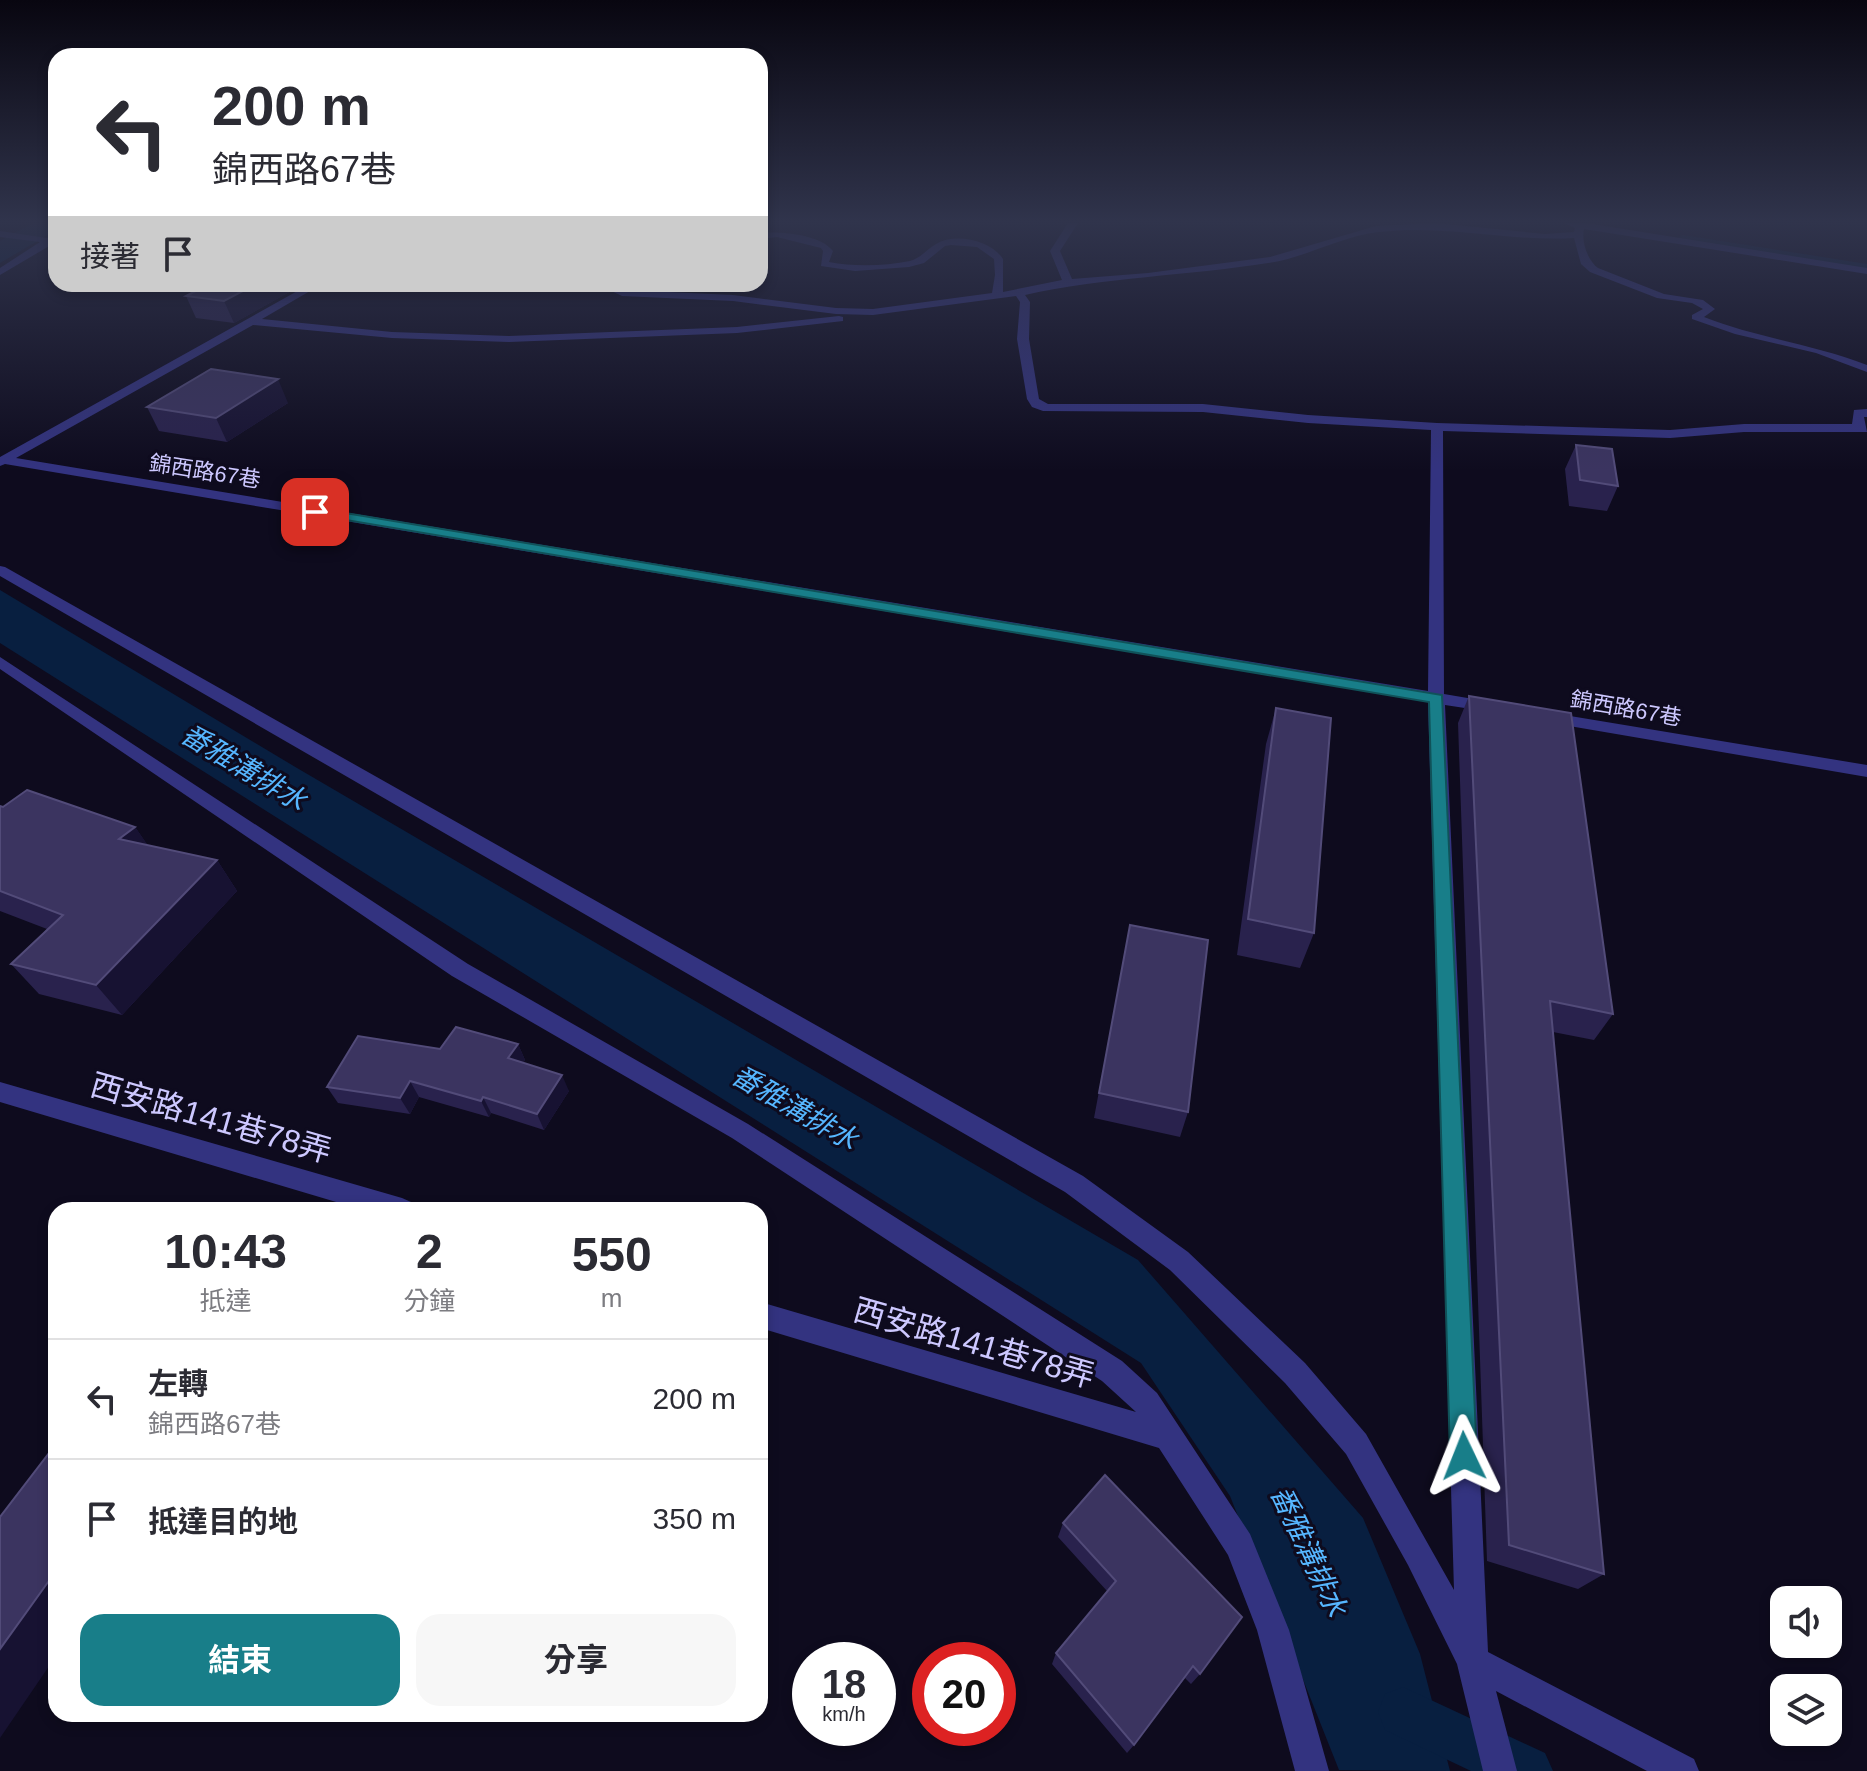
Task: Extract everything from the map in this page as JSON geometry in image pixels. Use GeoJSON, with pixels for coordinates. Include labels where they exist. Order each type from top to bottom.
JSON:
{"type":"FeatureCollection","features":[{"type":"Feature","properties":{"kind":"street"},"geometry":{"type":"LineString","coordinates":[[2,461],[277,306]]}},
{"type":"Feature","properties":{"kind":"street"},"geometry":{"type":"LineString","coordinates":[[794,306],[873,312]]}},
{"type":"Feature","properties":{"kind":"street"},"geometry":{"type":"LineString","coordinates":[[249,321],[392,335],[509,339],[737,330],[922,306]]}},
{"type":"Feature","properties":{"kind":"street"},"geometry":{"type":"LineString","coordinates":[[1025,306],[1023,339],[1033,399],[1036,404],[1047,408],[1203,408],[1308,419],[1437,427],[1670,434],[1744,428],[1862,428],[1858,413],[1867,413]]}},
{"type":"Feature","properties":{"kind":"street"},"geometry":{"type":"LineString","coordinates":[[1707,306],[1710,309],[1696,317],[1752,337],[1815,350],[1867,369]]}},
{"type":"Feature","properties":{"kind":"street"},"geometry":{"type":"LineString","coordinates":[[1437,427],[1436,698],[1472,1661]]}},
{"type":"Feature","properties":{"kind":"street","name":"錦西路67巷"},"geometry":{"type":"LineString","coordinates":[[2,461],[1867,771]]}},
{"type":"Feature","properties":{"kind":"street"},"geometry":{"type":"LineString","coordinates":[[0,570],[1074,1184],[1167,1252],[1295,1373],[1356,1444],[1419,1554],[1472,1661],[1500,1771]]}},
{"type":"Feature","properties":{"kind":"street"},"geometry":{"type":"LineString","coordinates":[[0,662],[460,970],[740,1131],[1112,1371],[1147,1403],[1239,1545],[1273,1630],[1312,1771]]}},
{"type":"Feature","properties":{"kind":"street","name":"西安路141巷78弄"},"geometry":{"type":"LineString","coordinates":[[0,1092],[375,1202]]}},
{"type":"Feature","properties":{"kind":"street","name":"西安路141巷78弄"},"geometry":{"type":"LineString","coordinates":[[768,1317],[1168,1436]]}},
{"type":"Feature","properties":{"kind":"street"},"geometry":{"type":"LineString","coordinates":[[1472,1661],[1682,1771]]}},
{"type":"Feature","properties":{"kind":"water","name":"番雅溝排水"},"geometry":{"type":"Polygon","coordinates":[[[0,590],[297,768],[1138,1260],[1363,1518],[1420,1654],[1450,1771],[1339,1770],[1230,1496],[1141,1363],[0,643],[0,590]]]}},
{"type":"Feature","properties":{"kind":"building"},"geometry":{"type":"Polygon","coordinates":[[[211,369],[278,379],[216,418],[147,407],[211,369]]]}},
{"type":"Feature","properties":{"kind":"building"},"geometry":{"type":"Polygon","coordinates":[[[1576,445],[1612,449],[1618,486],[1580,480],[1576,445]]]}},
{"type":"Feature","properties":{"kind":"building"},"geometry":{"type":"Polygon","coordinates":[[[1469,696],[1571,713],[1613,1014],[1550,1001],[1604,1574],[1509,1545],[1469,696]]]}},
{"type":"Feature","properties":{"kind":"building"},"geometry":{"type":"Polygon","coordinates":[[[1276,708],[1331,718],[1314,933],[1248,919],[1276,708]]]}},
{"type":"Feature","properties":{"kind":"building"},"geometry":{"type":"Polygon","coordinates":[[[27,790],[135,827],[119,839],[217,860],[96,985],[11,964],[63,915],[0,891],[0,806],[27,790]]]}},
{"type":"Feature","properties":{"kind":"building"},"geometry":{"type":"Polygon","coordinates":[[[1130,925],[1208,940],[1188,1112],[1099,1093],[1130,925]]]}},
{"type":"Feature","properties":{"kind":"building"},"geometry":{"type":"Polygon","coordinates":[[[456,1027],[518,1044],[508,1058],[562,1075],[537,1114],[483,1097],[481,1101],[410,1081],[400,1098],[327,1087],[358,1036],[440,1049],[456,1027]]]}},
{"type":"Feature","properties":{"kind":"building"},"geometry":{"type":"Polygon","coordinates":[[[48,1454],[48,1582],[0,1649],[0,1517],[48,1454]]]}},
{"type":"Feature","properties":{"kind":"building"},"geometry":{"type":"Polygon","coordinates":[[[1105,1475],[1242,1617],[1200,1674],[1193,1666],[1134,1745],[1056,1653],[1116,1581],[1063,1523],[1105,1475]]]}},
{"type":"Feature","properties":{"kind":"waterway"},"geometry":{"type":"LineString","coordinates":[[1403,1712],[1527,1771]]}},
{"type":"Feature","properties":{"kind":"route"},"geometry":{"type":"LineString","coordinates":[[315,512],[1436,698],[1464,1456]]}}]}
